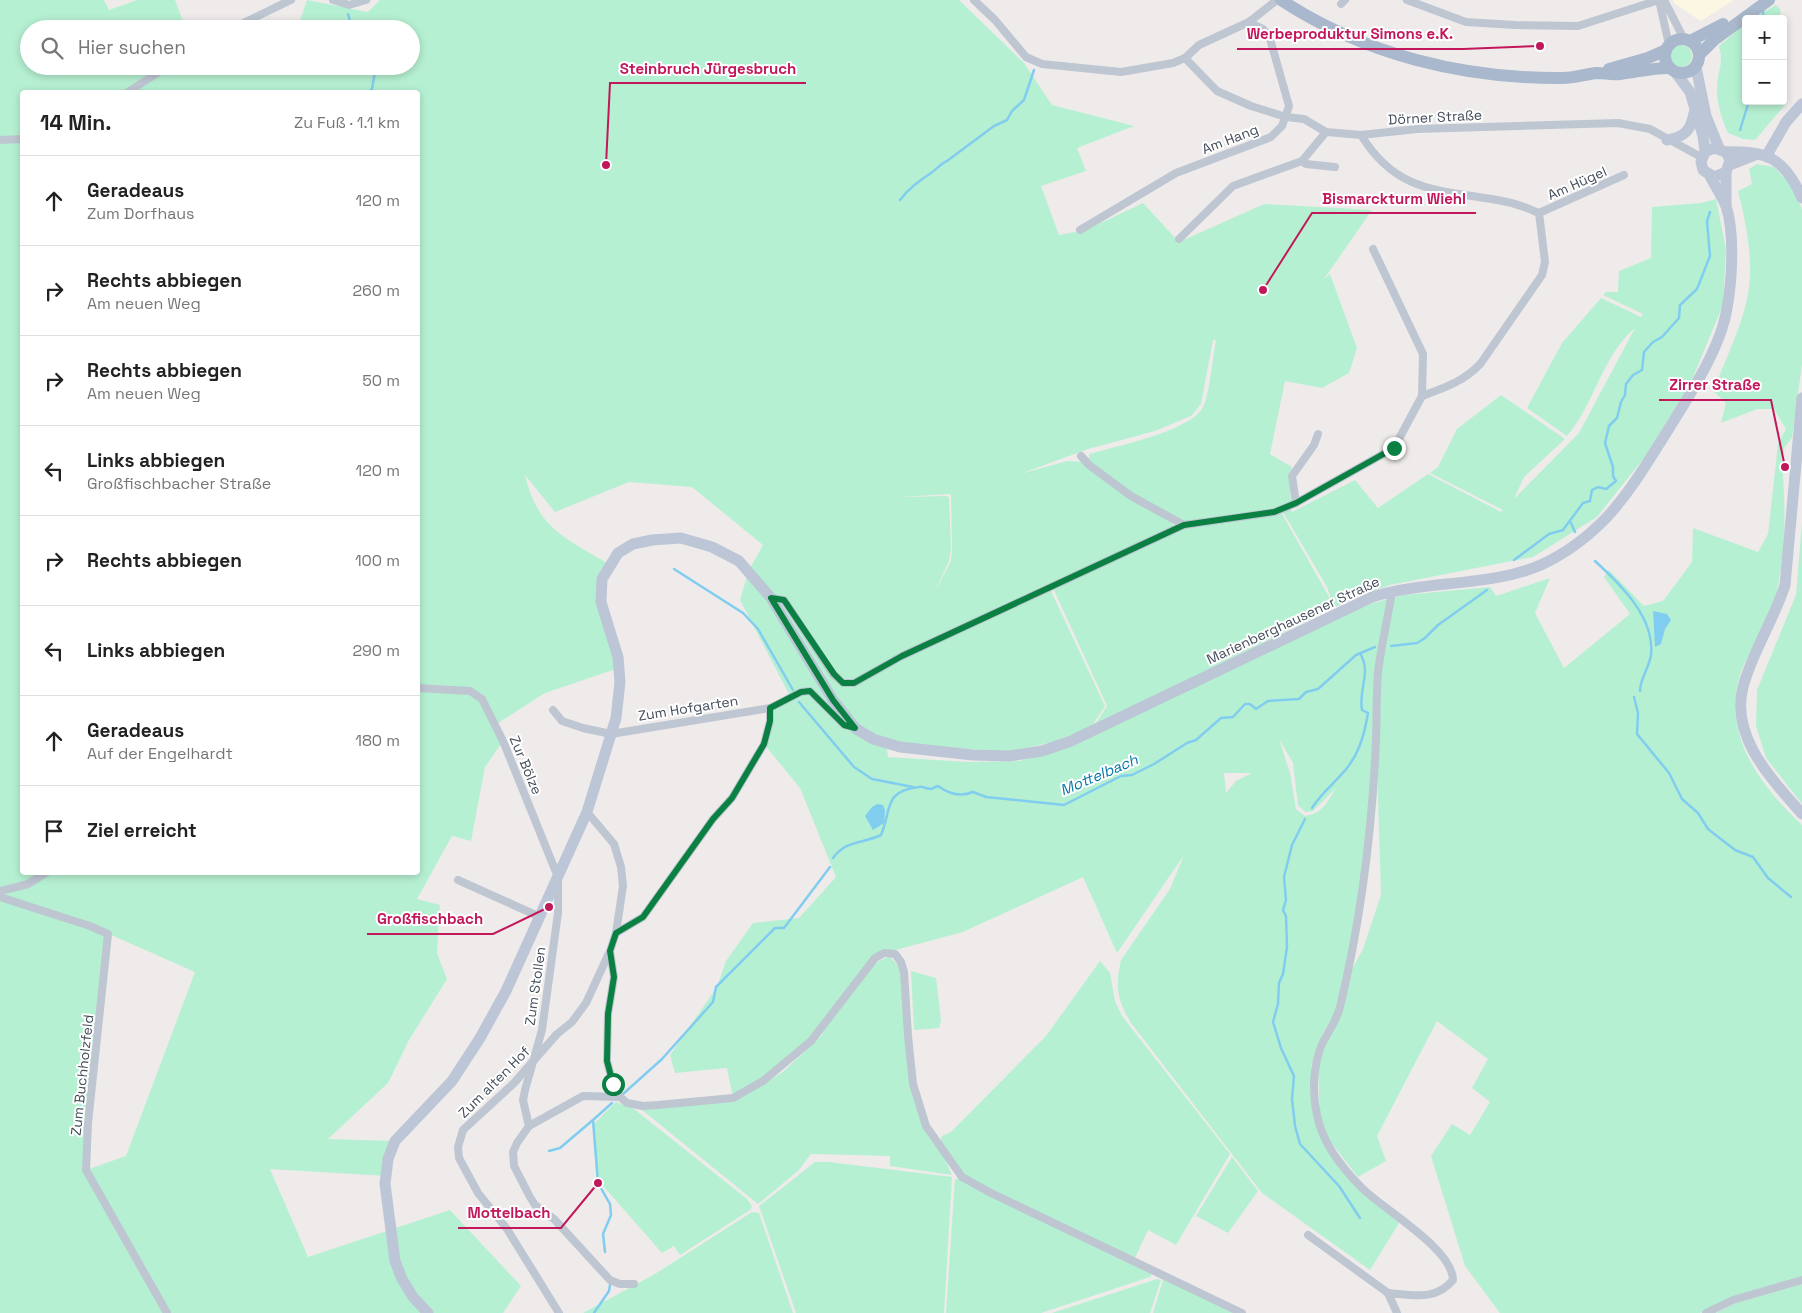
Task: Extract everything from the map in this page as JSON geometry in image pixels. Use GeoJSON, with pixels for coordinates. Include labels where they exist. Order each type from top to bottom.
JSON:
{"type":"FeatureCollection","features":[{"type":"Feature","properties":{"kind":"main road"},"geometry":{"type":"LineString","coordinates":[[1282,2],[1356,38],[1428,64],[1470,73],[1509,77],[1566,78],[1598,73],[1648,58],[1678,39],[1687,40],[1710,32],[1753,6],[1770,0]]}},
{"type":"Feature","properties":{"kind":"main road"},"geometry":{"type":"LineString","coordinates":[[1598,73],[1619,74],[1649,68],[1687,73],[1714,40],[1753,6]]}},
{"type":"Feature","properties":{"kind":"main road"},"geometry":{"type":"LineString","coordinates":[[1687,40],[1697,47],[1706,116],[1722,150],[1728,169],[1726,206]]}},
{"type":"Feature","properties":{"kind":"main road"},"geometry":{"type":"LineString","coordinates":[[1667,47],[1665,59],[1690,92],[1695,108],[1703,155],[1701,166],[1710,176],[1718,176],[1728,169],[1763,154],[1781,128],[1802,104]]}},
{"type":"Feature","properties":{"kind":"main road"},"geometry":{"type":"LineString","coordinates":[[1667,140],[1686,134],[1692,125],[1695,108]]}},
{"type":"Feature","properties":{"kind":"main road"},"geometry":{"type":"LineString","coordinates":[[1703,155],[1722,150],[1748,151],[1763,154],[1783,167],[1795,182],[1802,198]]}},
{"type":"Feature","properties":{"kind":"main road","name":"Marienberghausener Straße"},"geometry":{"type":"LineString","coordinates":[[855,728],[873,740],[900,747],[1009,756],[1042,751],[1099,729],[1372,597],[1392,591],[1515,574],[1542,564],[1580,541],[1606,518],[1625,496],[1694,388],[1714,348],[1727,310],[1731,247],[1726,206],[1710,176]]}},
{"type":"Feature","properties":{"kind":"main road"},"geometry":{"type":"LineString","coordinates":[[1802,398],[1798,492],[1786,585],[1742,688],[1742,710],[1747,737],[1758,761],[1802,814]]}},
{"type":"Feature","properties":{"kind":"main road"},"geometry":{"type":"LineString","coordinates":[[428,1313],[413,1297],[402,1279],[395,1261],[385,1184],[388,1159],[395,1142],[452,1081],[480,1038],[506,991],[538,916],[587,812],[616,718],[620,682],[618,657],[601,602],[602,579],[618,553],[633,544],[652,540],[681,538],[712,547],[739,561],[771,598],[833,700],[855,728]]}},
{"type":"Feature","properties":{"kind":"street"},"geometry":{"type":"LineString","coordinates":[[250,20],[291,0]]}},
{"type":"Feature","properties":{"kind":"street"},"geometry":{"type":"LineString","coordinates":[[333,0],[349,5],[366,0]]}},
{"type":"Feature","properties":{"kind":"street"},"geometry":{"type":"LineString","coordinates":[[974,0],[995,20],[1026,57],[1042,64],[1121,72],[1173,63],[1185,58],[1199,45],[1249,22],[1282,2]]}},
{"type":"Feature","properties":{"kind":"street"},"geometry":{"type":"LineString","coordinates":[[1406,0],[1464,21],[1516,26],[1578,26],[1658,0],[1667,47]]}},
{"type":"Feature","properties":{"kind":"street"},"geometry":{"type":"LineString","coordinates":[[1664,0],[1687,40]]}},
{"type":"Feature","properties":{"kind":"street"},"geometry":{"type":"LineString","coordinates":[[1249,22],[1263,29],[1269,35],[1289,106],[1286,117]]}},
{"type":"Feature","properties":{"kind":"street","name":"Dörner Straße"},"geometry":{"type":"LineString","coordinates":[[1185,58],[1217,91],[1251,106],[1286,117],[1304,119],[1326,132],[1360,135],[1417,129],[1618,123],[1650,129],[1667,140],[1703,155]]}},
{"type":"Feature","properties":{"kind":"street"},"geometry":{"type":"LineString","coordinates":[[131,90],[154,75]]}},
{"type":"Feature","properties":{"kind":"street","name":"Am Hang"},"geometry":{"type":"LineString","coordinates":[[1080,230],[1176,172],[1271,137],[1282,126],[1286,117]]}},
{"type":"Feature","properties":{"kind":"street"},"geometry":{"type":"LineString","coordinates":[[1179,239],[1233,186],[1302,161],[1326,132]]}},
{"type":"Feature","properties":{"kind":"street"},"geometry":{"type":"LineString","coordinates":[[1360,135],[1387,167],[1430,190],[1508,202],[1539,213],[1545,262],[1542,275],[1481,363],[1472,373],[1451,385],[1422,396]]}},
{"type":"Feature","properties":{"kind":"street"},"geometry":{"type":"LineString","coordinates":[[0,140],[20,139]]}},
{"type":"Feature","properties":{"kind":"street"},"geometry":{"type":"LineString","coordinates":[[1302,161],[1306,164],[1335,167]]}},
{"type":"Feature","properties":{"kind":"street","name":"Am Hügel"},"geometry":{"type":"LineString","coordinates":[[1539,213],[1624,175]]}},
{"type":"Feature","properties":{"kind":"street"},"geometry":{"type":"LineString","coordinates":[[771,598],[784,600],[834,674],[843,683],[854,683],[902,656],[1184,525],[1274,512],[1296,503],[1394,448],[1422,396],[1423,354],[1373,249]]}},
{"type":"Feature","properties":{"kind":"street"},"geometry":{"type":"LineString","coordinates":[[1296,503],[1292,476],[1314,445],[1318,434]]}},
{"type":"Feature","properties":{"kind":"street"},"geometry":{"type":"LineString","coordinates":[[1081,456],[1089,465],[1131,496],[1184,525]]}},
{"type":"Feature","properties":{"kind":"street"},"geometry":{"type":"LineString","coordinates":[[1388,1293],[1424,1296],[1445,1289],[1453,1280],[1450,1264],[1428,1241],[1362,1188],[1331,1148],[1320,1129],[1316,1113],[1316,1063],[1321,1046],[1339,1010],[1353,954],[1362,900],[1376,739],[1376,702],[1379,670],[1392,591]]}},
{"type":"Feature","properties":{"kind":"street","name":"Zur Bölze"},"geometry":{"type":"LineString","coordinates":[[420,688],[448,688],[470,691],[482,699],[503,741],[558,877]]}},
{"type":"Feature","properties":{"kind":"street","name":"Zum Hofgarten"},"geometry":{"type":"LineString","coordinates":[[611,734],[770,708],[801,692],[810,691],[844,725],[855,728]]}},
{"type":"Feature","properties":{"kind":"street"},"geometry":{"type":"LineString","coordinates":[[616,933],[643,917],[713,819],[732,798],[764,744],[770,721],[770,708]]}},
{"type":"Feature","properties":{"kind":"street"},"geometry":{"type":"LineString","coordinates":[[553,710],[562,721],[611,734]]}},
{"type":"Feature","properties":{"kind":"street","name":"Zum alten Hof"},"geometry":{"type":"LineString","coordinates":[[559,1313],[507,1229],[478,1193],[459,1158],[458,1147],[463,1130],[534,1060],[557,1034],[572,1022],[586,1003],[610,951],[616,933],[623,886],[621,867],[614,844],[587,812]]}},
{"type":"Feature","properties":{"kind":"street"},"geometry":{"type":"LineString","coordinates":[[0,891],[28,884],[42,875]]}},
{"type":"Feature","properties":{"kind":"street","name":"Zum Stollen"},"geometry":{"type":"LineString","coordinates":[[530,1126],[523,1100],[542,1030],[558,913],[558,877]]}},
{"type":"Feature","properties":{"kind":"street"},"geometry":{"type":"LineString","coordinates":[[458,880],[538,916]]}},
{"type":"Feature","properties":{"kind":"street","name":"Zum Buchholzfeld"},"geometry":{"type":"LineString","coordinates":[[0,896],[90,926],[108,934],[88,1123],[86,1170],[168,1313]]}},
{"type":"Feature","properties":{"kind":"street"},"geometry":{"type":"LineString","coordinates":[[610,951],[614,977],[608,1014],[607,1061],[613,1084],[620,1097],[627,1103],[643,1106],[733,1098],[764,1081],[811,1041],[875,958],[884,953],[895,954],[901,962],[904,972],[908,1036],[918,1104],[926,1126],[962,1177],[990,1193],[1242,1313]]}},
{"type":"Feature","properties":{"kind":"street"},"geometry":{"type":"LineString","coordinates":[[620,1097],[583,1096],[530,1126],[517,1143],[514,1152],[514,1166],[535,1205],[554,1219],[610,1280],[620,1284],[634,1284]]}},
{"type":"Feature","properties":{"kind":"street"},"geometry":{"type":"LineString","coordinates":[[1308,1235],[1388,1293],[1397,1313]]}},
{"type":"Feature","properties":{"kind":"street"},"geometry":{"type":"LineString","coordinates":[[1706,1313],[1733,1300],[1802,1280]]}},
{"type":"Feature","properties":{"kind":"shaded area"},"geometry":{"type":"Polygon","coordinates":[[[1673,0],[1734,0],[1701,21],[1675,4],[1673,0]]]}},
{"type":"Feature","properties":{"kind":"green space"},"geometry":{"type":"Polygon","coordinates":[[[0,0],[104,0],[109,10],[137,0],[175,0],[183,20],[20,20],[20,75],[420,75],[420,20],[300,20],[307,0],[368,12],[380,0],[959,0],[1024,63],[1052,105],[1134,126],[1077,148],[1086,171],[1041,186],[1059,235],[1086,230],[1143,203],[1179,242],[1264,204],[1372,210],[1324,279],[1330,274],[1357,348],[1349,373],[1322,388],[1285,381],[1270,454],[1292,467],[1289,476],[1291,502],[1266,511],[1186,522],[1170,517],[1133,494],[1089,461],[1089,454],[1150,437],[1182,425],[1194,417],[1202,409],[1207,396],[1216,340],[1213,340],[1201,404],[1191,416],[1155,431],[1088,449],[1020,474],[1067,461],[1081,462],[1124,494],[1171,521],[1172,529],[923,643],[920,650],[1050,589],[1105,706],[1091,727],[1053,742],[1008,752],[911,745],[886,739],[888,757],[968,762],[1019,761],[1056,750],[1094,734],[1350,612],[1373,603],[1404,595],[1490,587],[1496,596],[1550,578],[1535,613],[1564,668],[1630,614],[1604,577],[1609,570],[1644,606],[1663,601],[1692,562],[1693,528],[1758,552],[1768,534],[1778,444],[1786,429],[1774,409],[1757,409],[1721,423],[1726,403],[1713,391],[1742,319],[1750,281],[1750,255],[1738,191],[1752,184],[1749,169],[1757,164],[1774,167],[1790,184],[1802,209],[1802,364],[1792,438],[1784,448],[1782,462],[1784,533],[1778,586],[1771,612],[1740,675],[1736,697],[1736,718],[1748,758],[1759,776],[1772,794],[1802,825],[1802,1276],[1731,1297],[1700,1313],[1500,1313],[1465,1266],[1431,1156],[1452,1124],[1470,1135],[1490,1102],[1472,1088],[1488,1059],[1437,1021],[1377,1136],[1386,1161],[1358,1177],[1327,1137],[1320,1122],[1318,1060],[1343,1007],[1351,971],[1363,949],[1381,895],[1377,767],[1372,769],[1360,900],[1350,955],[1337,1010],[1323,1033],[1311,1065],[1314,1108],[1318,1129],[1329,1150],[1352,1180],[1399,1223],[1370,1270],[1262,1193],[1131,1023],[1123,1007],[1118,993],[1121,960],[1170,889],[1184,855],[1117,953],[1083,877],[963,932],[884,953],[875,958],[811,1041],[763,1081],[733,1098],[727,1068],[675,1073],[670,1055],[717,987],[726,961],[753,923],[799,918],[836,877],[800,788],[764,744],[770,721],[770,708],[790,696],[740,600],[749,570],[763,545],[692,487],[629,482],[555,512],[525,475],[531,494],[546,521],[567,539],[610,565],[604,579],[603,604],[619,668],[545,693],[495,725],[503,741],[485,767],[471,841],[452,836],[417,899],[440,905],[437,953],[447,979],[409,1040],[388,1083],[328,1139],[395,1141],[388,1159],[386,1176],[270,1169],[308,1257],[450,1210],[521,1286],[503,1313],[0,1313],[0,0]],[[951,494],[899,497],[947,496],[949,498],[951,548],[949,561],[934,593],[951,561],[952,547],[951,494]],[[1279,739],[1290,773],[1296,809],[1305,816],[1316,813],[1327,802],[1336,788],[1313,811],[1305,812],[1298,805],[1293,763],[1279,739]],[[1224,773],[1226,793],[1236,781],[1252,773],[1224,773]],[[109,934],[88,1123],[86,1170],[126,1156],[195,972],[109,934]]]}},
{"type":"Feature","properties":{"kind":"green space"},"geometry":{"type":"Polygon","coordinates":[[[1776,5],[1780,9],[1781,15],[1759,15],[1776,5]]]}},
{"type":"Feature","properties":{"kind":"green space"},"geometry":{"type":"Polygon","coordinates":[[[1742,26],[1742,105],[1785,105],[1755,140],[1743,139],[1728,133],[1717,98],[1721,62],[1719,46],[1742,26]]]}},
{"type":"Feature","properties":{"kind":"green space"},"geometry":{"type":"Polygon","coordinates":[[[1681,45],[1689,48],[1692,56],[1689,64],[1681,67],[1673,64],[1670,56],[1673,48],[1681,45]]]}},
{"type":"Feature","properties":{"kind":"green space"},"geometry":{"type":"Polygon","coordinates":[[[1716,199],[1726,249],[1723,305],[1691,382],[1647,454],[1597,517],[1533,557],[1390,585],[1356,597],[1094,726],[1107,706],[1053,588],[1188,526],[1281,512],[1333,604],[1327,587],[1283,512],[1291,509],[1292,512],[1355,480],[1378,508],[1428,474],[1501,512],[1503,510],[1430,473],[1438,467],[1457,429],[1501,395],[1565,439],[1524,477],[1514,499],[1579,433],[1635,328],[1614,352],[1585,409],[1567,436],[1527,408],[1562,343],[1601,298],[1641,317],[1643,314],[1603,295],[1606,292],[1618,292],[1619,271],[1651,258],[1652,207],[1701,203],[1716,199]]]}},
{"type":"Feature","properties":{"kind":"green space"},"geometry":{"type":"Polygon","coordinates":[[[1802,522],[1802,804],[1766,758],[1756,726],[1757,690],[1796,595],[1802,522]]]}},
{"type":"Feature","properties":{"kind":"green space"},"geometry":{"type":"Polygon","coordinates":[[[890,957],[900,967],[911,1084],[952,1175],[890,1166],[890,1156],[811,1154],[798,1171],[758,1204],[642,1110],[737,1099],[783,1072],[822,1035],[825,1026],[863,975],[881,960],[890,957]]]}},
{"type":"Feature","properties":{"kind":"green space"},"geometry":{"type":"Polygon","coordinates":[[[1100,961],[1110,973],[1115,1001],[1122,1016],[1230,1154],[1176,1245],[1148,1230],[1135,1258],[996,1193],[962,1173],[940,1142],[942,1136],[951,1132],[1046,1036],[1100,961]]]}},
{"type":"Feature","properties":{"kind":"green space"},"geometry":{"type":"Polygon","coordinates":[[[911,971],[936,978],[941,1020],[939,1028],[914,1030],[911,971]]]}},
{"type":"Feature","properties":{"kind":"green space"},"geometry":{"type":"Polygon","coordinates":[[[616,1102],[634,1109],[747,1199],[752,1206],[750,1210],[680,1255],[674,1246],[662,1253],[597,1179],[594,1124],[616,1102]]]}},
{"type":"Feature","properties":{"kind":"green space"},"geometry":{"type":"Polygon","coordinates":[[[1232,1157],[1258,1191],[1228,1233],[1196,1216],[1232,1157]]]}},
{"type":"Feature","properties":{"kind":"green space"},"geometry":{"type":"Polygon","coordinates":[[[815,1162],[829,1162],[952,1177],[944,1313],[796,1313],[759,1206],[815,1162]]]}},
{"type":"Feature","properties":{"kind":"green space"},"geometry":{"type":"Polygon","coordinates":[[[955,1179],[960,1179],[1152,1274],[1150,1277],[1041,1313],[946,1313],[955,1179]]]}},
{"type":"Feature","properties":{"kind":"green space"},"geometry":{"type":"Polygon","coordinates":[[[752,1212],[759,1213],[793,1313],[583,1313],[655,1274],[752,1212]]]}},
{"type":"Feature","properties":{"kind":"green space"},"geometry":{"type":"Polygon","coordinates":[[[1164,1277],[1233,1313],[1153,1313],[1164,1277]]]}},
{"type":"Feature","properties":{"kind":"green space"},"geometry":{"type":"Polygon","coordinates":[[[1157,1279],[1161,1280],[1150,1313],[1052,1313],[1157,1279]]]}},
{"type":"Feature","properties":{"kind":"green space"},"geometry":{"type":"Polygon","coordinates":[[[1802,1284],[1802,1313],[1716,1313],[1733,1304],[1802,1284]]]}},
{"type":"Feature","properties":{"kind":"water"},"geometry":{"type":"Polygon","coordinates":[[[1653,611],[1667,614],[1671,620],[1665,629],[1661,644],[1655,647],[1653,611]]]}},
{"type":"Feature","properties":{"kind":"water"},"geometry":{"type":"Polygon","coordinates":[[[877,804],[883,805],[885,810],[884,823],[873,830],[865,816],[877,804]]]}},
{"type":"Feature","properties":{"kind":"waterway","name":"Mottelbach"},"geometry":{"type":"LineString","coordinates":[[1763,10],[1763,15]]}},
{"type":"Feature","properties":{"kind":"waterway"},"geometry":{"type":"LineString","coordinates":[[348,14],[350,20]]}},
{"type":"Feature","properties":{"kind":"waterway"},"geometry":{"type":"LineString","coordinates":[[900,200],[914,185],[942,164],[994,126],[1007,120],[1012,111],[1024,100],[1034,70]]}},
{"type":"Feature","properties":{"kind":"waterway"},"geometry":{"type":"LineString","coordinates":[[371,90],[374,75]]}},
{"type":"Feature","properties":{"kind":"waterway","name":"Mottelbach"},"geometry":{"type":"LineString","coordinates":[[1740,130],[1748,105]]}},
{"type":"Feature","properties":{"kind":"waterway","name":"Mottelbach"},"geometry":{"type":"LineString","coordinates":[[1514,560],[1549,534],[1563,530],[1583,503],[1590,501],[1592,490],[1598,487],[1606,489],[1616,481],[1605,443],[1609,426],[1617,418],[1625,395],[1626,384],[1633,375],[1642,370],[1644,352],[1653,342],[1662,337],[1679,318],[1680,305],[1697,289],[1710,256],[1707,221],[1710,212]]}},
{"type":"Feature","properties":{"kind":"waterway"},"geometry":{"type":"LineString","coordinates":[[1571,523],[1575,532]]}},
{"type":"Feature","properties":{"kind":"waterway"},"geometry":{"type":"LineString","coordinates":[[1595,561],[1634,602],[1647,628],[1651,641],[1651,655],[1641,682],[1640,691]]}},
{"type":"Feature","properties":{"kind":"waterway"},"geometry":{"type":"LineString","coordinates":[[674,569],[743,613],[758,629],[793,690]]}},
{"type":"Feature","properties":{"kind":"waterway","name":"Mottelbach"},"geometry":{"type":"LineString","coordinates":[[1391,646],[1417,643],[1438,625],[1487,590]]}},
{"type":"Feature","properties":{"kind":"waterway","name":"Mottelbach"},"geometry":{"type":"LineString","coordinates":[[833,858],[838,852],[849,845],[881,835],[888,809],[894,797],[907,789],[920,787],[931,789],[938,786],[955,794],[973,792],[986,797],[1064,805],[1121,776],[1132,775],[1154,764],[1187,743],[1196,740],[1221,718],[1233,717],[1245,704],[1250,704],[1256,709],[1268,701],[1299,699],[1306,692],[1318,689],[1356,655],[1375,647]]}},
{"type":"Feature","properties":{"kind":"waterway"},"geometry":{"type":"LineString","coordinates":[[1312,808],[1346,769],[1356,754],[1362,739],[1368,713],[1362,710],[1361,702],[1365,668],[1360,653]]}},
{"type":"Feature","properties":{"kind":"waterway"},"geometry":{"type":"LineString","coordinates":[[1634,697],[1638,713],[1637,734],[1669,773],[1682,799],[1698,813],[1708,829],[1735,850],[1753,857],[1768,878],[1791,897]]}},
{"type":"Feature","properties":{"kind":"waterway"},"geometry":{"type":"LineString","coordinates":[[799,702],[854,767],[872,779],[913,787]]}},
{"type":"Feature","properties":{"kind":"waterway"},"geometry":{"type":"LineString","coordinates":[[1305,819],[1292,845],[1284,877],[1286,900],[1283,910],[1286,916],[1287,947],[1283,974],[1279,983],[1278,1004],[1273,1022],[1281,1048],[1294,1076],[1292,1099],[1295,1126],[1300,1144],[1339,1186],[1360,1218]]}},
{"type":"Feature","properties":{"kind":"waterway","name":"Mottelbach"},"geometry":{"type":"LineString","coordinates":[[623,1094],[662,1059],[713,1002],[716,987],[775,928],[784,928],[830,867]]}},
{"type":"Feature","properties":{"kind":"waterway","name":"Mottelbach"},"geometry":{"type":"LineString","coordinates":[[605,1252],[603,1234],[611,1215],[610,1204],[598,1183],[593,1120],[612,1103]]}},
{"type":"Feature","properties":{"kind":"waterway"},"geometry":{"type":"LineString","coordinates":[[549,1151],[560,1148],[593,1120]]}},
{"type":"Feature","properties":{"kind":"waterway"},"geometry":{"type":"LineString","coordinates":[[594,1313],[609,1291],[610,1285]]}},
{"type":"Feature","properties":{"kind":"place","name":"Werbeproduktur Simons e.K."},"geometry":{"type":"Point","coordinates":[1540,46]}},
{"type":"Feature","properties":{"kind":"place","name":"Steinbruch Jürgesbruch"},"geometry":{"type":"Point","coordinates":[606,165]}},
{"type":"Feature","properties":{"kind":"place","name":"Bismarckturm Wiehl"},"geometry":{"type":"Point","coordinates":[1263,290]}},
{"type":"Feature","properties":{"kind":"place","name":"Zirrer Straße"},"geometry":{"type":"Point","coordinates":[1785,467]}},
{"type":"Feature","properties":{"kind":"place","name":"Großfischbach"},"geometry":{"type":"Point","coordinates":[549,907]}},
{"type":"Feature","properties":{"kind":"place","name":"Mottelbach"},"geometry":{"type":"Point","coordinates":[598,1183]}},
{"type":"Feature","properties":{"kind":"route"},"geometry":{"type":"LineString","coordinates":[[613,1084],[607,1061],[608,1014],[614,977],[610,951],[616,933],[626,929],[643,917],[713,819],[732,798],[764,744],[770,721],[770,708],[801,692],[810,691],[844,725],[855,728],[833,700],[780,616],[771,598],[784,600],[834,674],[843,683],[854,683],[902,656],[1184,525],[1274,512],[1296,503],[1394,448]]}}]}
